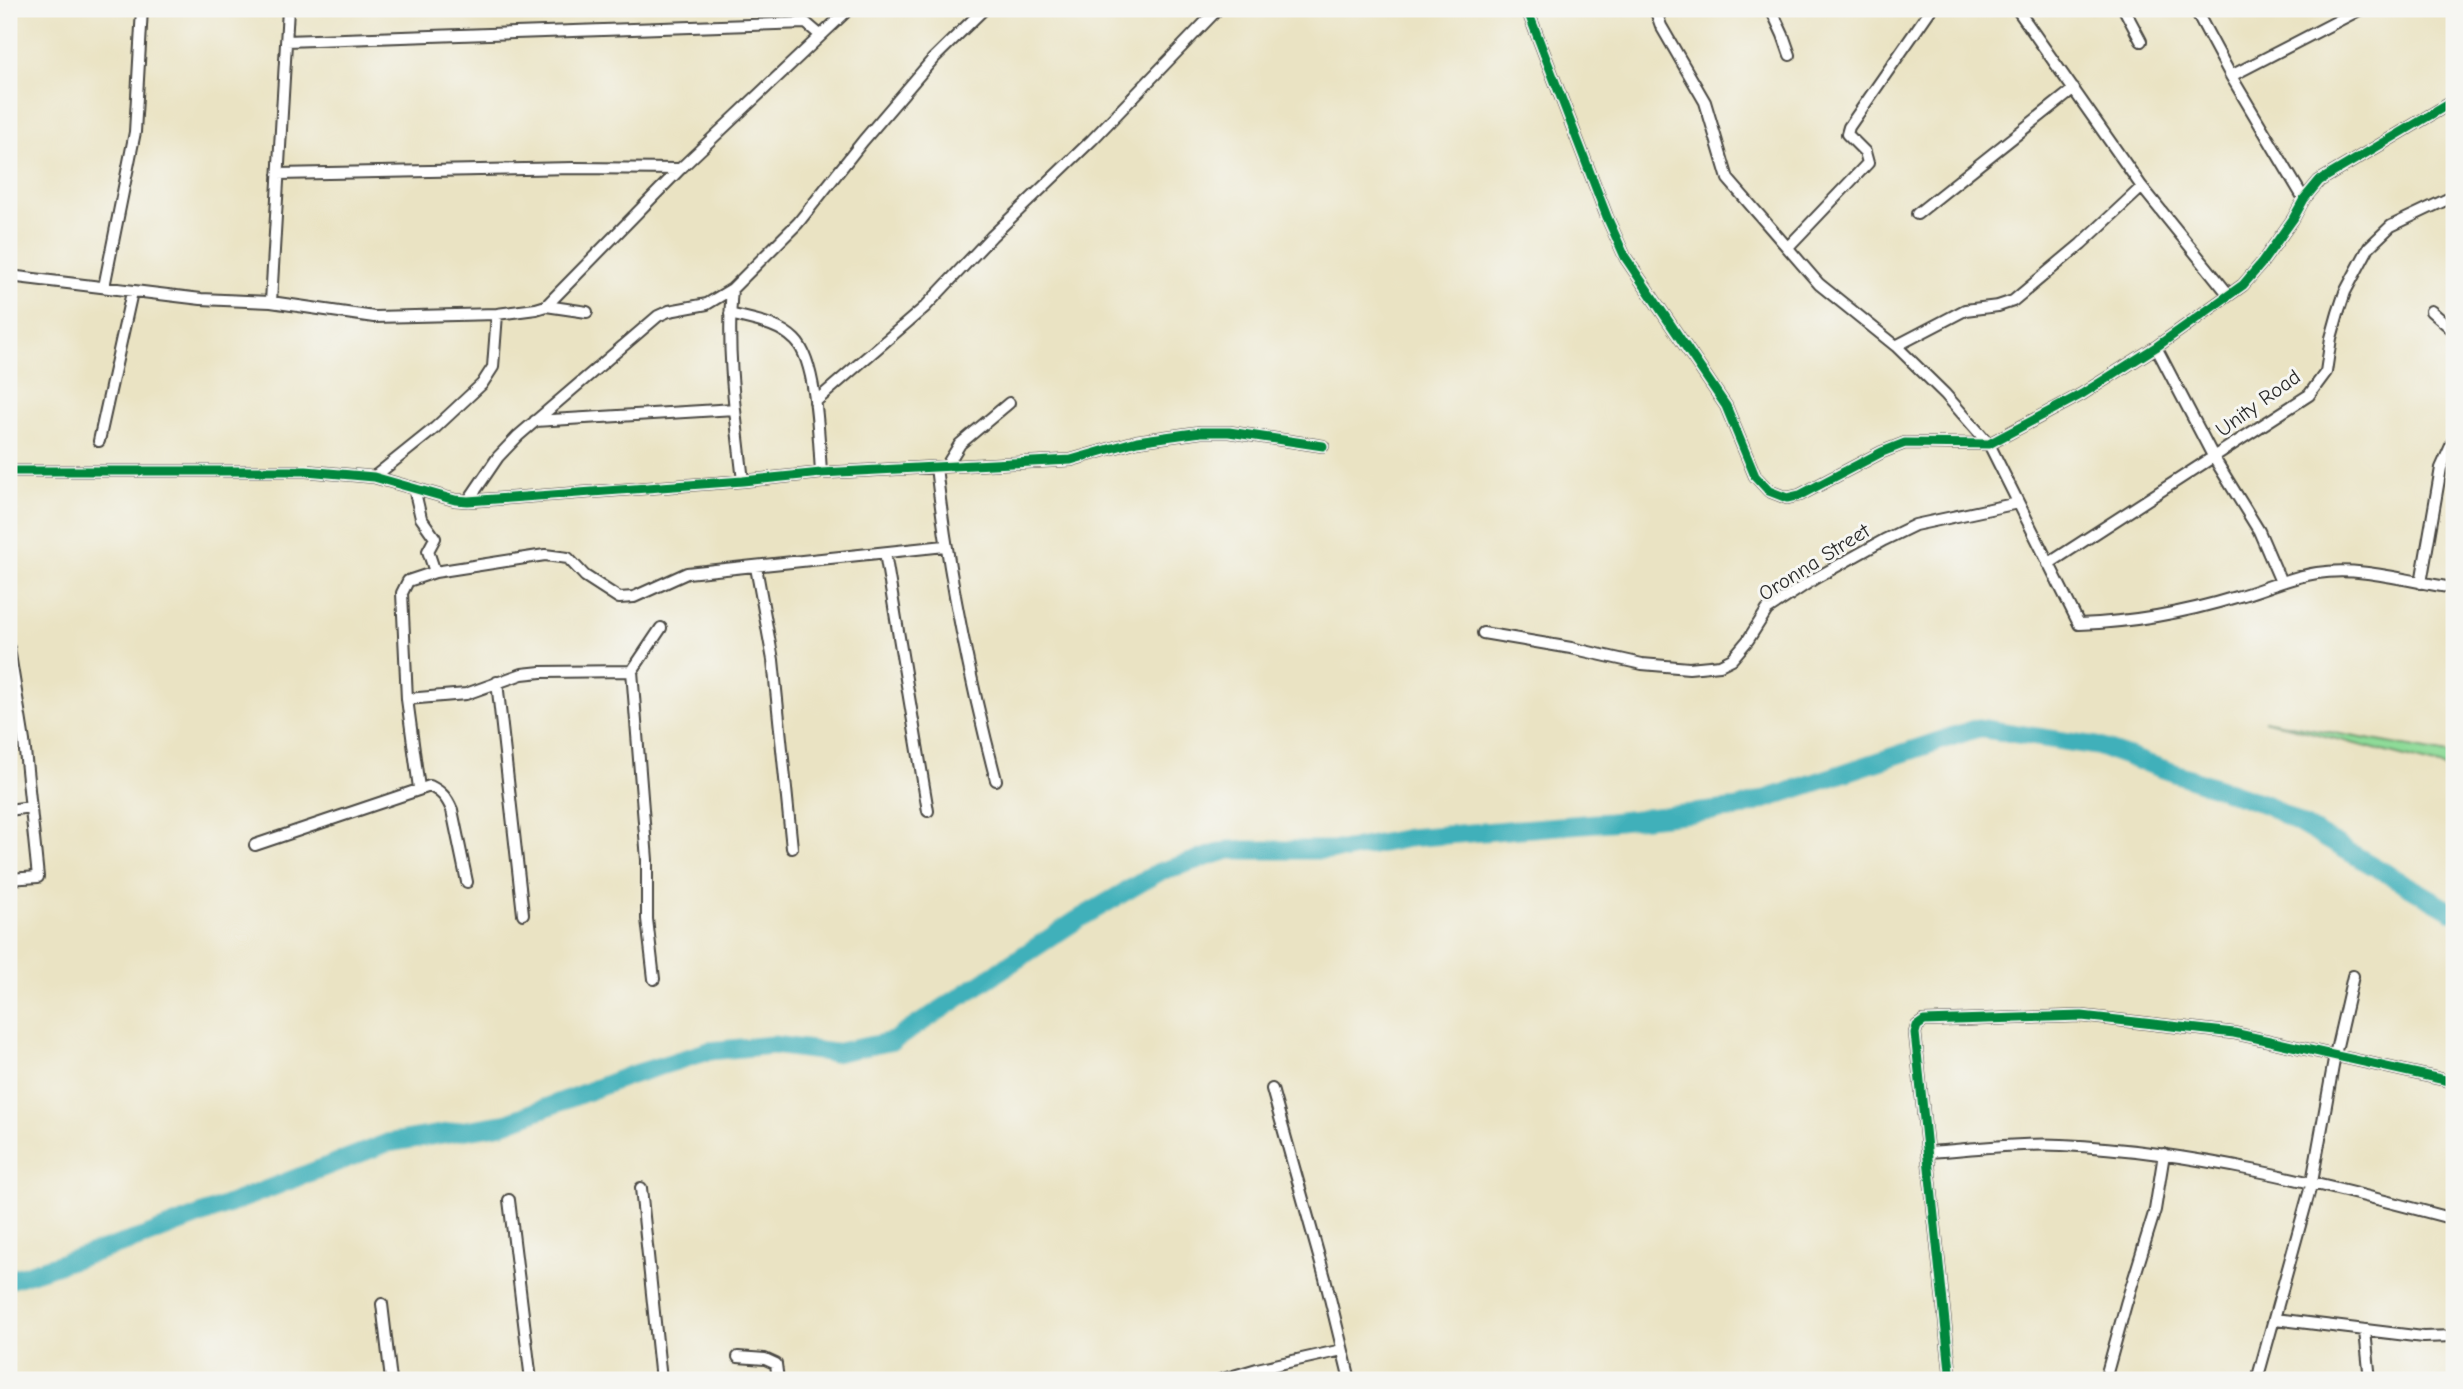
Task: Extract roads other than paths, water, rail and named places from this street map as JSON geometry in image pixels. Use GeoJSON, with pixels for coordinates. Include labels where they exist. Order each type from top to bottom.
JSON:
{"type":"FeatureCollection","features":[{"type":"Feature","properties":{"kind":"street"},"geometry":{"type":"LineString","coordinates":[[104,287],[135,132],[142,9]]}},
{"type":"Feature","properties":{"kind":"street"},"geometry":{"type":"LineString","coordinates":[[271,302],[289,9]]}},
{"type":"Feature","properties":{"kind":"street"},"geometry":{"type":"LineString","coordinates":[[546,306],[680,169],[849,9]]}},
{"type":"Feature","properties":{"kind":"street"},"geometry":{"type":"LineString","coordinates":[[468,501],[498,457],[535,421],[658,316],[669,311],[707,304],[732,289],[798,223],[933,60],[984,9]]}},
{"type":"Feature","properties":{"kind":"street"},"geometry":{"type":"LineString","coordinates":[[815,402],[925,307],[1218,9]]}},
{"type":"Feature","properties":{"kind":"street"},"geometry":{"type":"LineString","coordinates":[[1528,9],[1602,206],[1625,257],[1726,406],[1755,476],[1769,491],[1787,498],[1800,495],[1882,452],[1905,443],[1989,444],[2082,394],[2156,347],[2229,295],[2261,264],[2319,181],[2454,101]]}},
{"type":"Feature","properties":{"kind":"street"},"geometry":{"type":"LineString","coordinates":[[1655,9],[1661,26],[1705,102],[1728,179],[1819,284],[1896,346],[1945,394],[1989,444],[2079,624],[2110,623],[2174,614],[2317,573],[2347,572],[2392,576],[2454,588]]}},
{"type":"Feature","properties":{"kind":"street"},"geometry":{"type":"LineString","coordinates":[[1771,9],[1790,55]]}},
{"type":"Feature","properties":{"kind":"street"},"geometry":{"type":"LineString","coordinates":[[1788,246],[1868,163],[1865,152],[1847,134],[1849,127],[1931,9]]}},
{"type":"Feature","properties":{"kind":"street"},"geometry":{"type":"LineString","coordinates":[[2017,9],[2142,187],[2229,295]]}},
{"type":"Feature","properties":{"kind":"street"},"geometry":{"type":"LineString","coordinates":[[2124,9],[2141,41]]}},
{"type":"Feature","properties":{"kind":"street"},"geometry":{"type":"LineString","coordinates":[[2195,9],[2231,76],[2304,199]]}},
{"type":"Feature","properties":{"kind":"street"},"geometry":{"type":"LineString","coordinates":[[2231,76],[2355,10]]}},
{"type":"Feature","properties":{"kind":"street"},"geometry":{"type":"LineString","coordinates":[[286,41],[806,23],[820,35]]}},
{"type":"Feature","properties":{"kind":"street"},"geometry":{"type":"LineString","coordinates":[[1917,214],[2074,89]]}},
{"type":"Feature","properties":{"kind":"street"},"geometry":{"type":"LineString","coordinates":[[278,174],[575,168],[680,169]]}},
{"type":"Feature","properties":{"kind":"street"},"geometry":{"type":"LineString","coordinates":[[1896,346],[1965,310],[1998,306],[2013,301],[2081,244],[2142,187]]}},
{"type":"Feature","properties":{"kind":"street","name":"Unity Road"},"geometry":{"type":"LineString","coordinates":[[2048,564],[2309,395],[2326,372],[2331,338],[2345,292],[2369,247],[2391,226],[2454,196]]}},
{"type":"Feature","properties":{"kind":"street"},"geometry":{"type":"LineString","coordinates":[[9,276],[201,299],[271,302],[374,317],[498,314],[546,306],[587,312]]}},
{"type":"Feature","properties":{"kind":"street"},"geometry":{"type":"LineString","coordinates":[[732,289],[730,314],[735,409],[743,481]]}},
{"type":"Feature","properties":{"kind":"street"},"geometry":{"type":"LineString","coordinates":[[99,441],[132,292]]}},
{"type":"Feature","properties":{"kind":"street"},"geometry":{"type":"LineString","coordinates":[[2431,311],[2454,331]]}},
{"type":"Feature","properties":{"kind":"street"},"geometry":{"type":"LineString","coordinates":[[373,477],[435,428],[482,384],[493,367],[498,314]]}},
{"type":"Feature","properties":{"kind":"street"},"geometry":{"type":"LineString","coordinates":[[730,314],[772,325],[796,340],[804,351],[815,402],[821,473]]}},
{"type":"Feature","properties":{"kind":"street"},"geometry":{"type":"LineString","coordinates":[[2156,347],[2214,458],[2259,531],[2281,582]]}},
{"type":"Feature","properties":{"kind":"street"},"geometry":{"type":"LineString","coordinates":[[996,780],[967,665],[945,546],[942,466],[960,444],[1009,403]]}},
{"type":"Feature","properties":{"kind":"street"},"geometry":{"type":"LineString","coordinates":[[535,421],[735,409]]}},
{"type":"Feature","properties":{"kind":"street"},"geometry":{"type":"LineString","coordinates":[[9,471],[306,471],[373,477],[455,500],[468,501],[821,473],[1071,460],[1136,441],[1201,432],[1230,432],[1323,446]]}},
{"type":"Feature","properties":{"kind":"street"},"geometry":{"type":"LineString","coordinates":[[2421,583],[2441,468],[2454,439]]}},
{"type":"Feature","properties":{"kind":"street"},"geometry":{"type":"LineString","coordinates":[[414,488],[421,518],[435,538],[428,551],[435,572]]}},
{"type":"Feature","properties":{"kind":"street","name":"Oronna Street"},"geometry":{"type":"LineString","coordinates":[[1483,633],[1571,648],[1642,664],[1689,668],[1720,665],[1732,659],[1767,610],[1814,579],[1884,540],[1915,525],[2018,503]]}},
{"type":"Feature","properties":{"kind":"street"},"geometry":{"type":"LineString","coordinates":[[419,788],[407,699],[403,587],[408,581],[435,572],[545,555],[568,558],[584,576],[619,598],[634,597],[687,573],[945,546]]}},
{"type":"Feature","properties":{"kind":"street"},"geometry":{"type":"LineString","coordinates":[[885,553],[928,811]]}},
{"type":"Feature","properties":{"kind":"street"},"geometry":{"type":"LineString","coordinates":[[756,567],[772,660],[792,848]]}},
{"type":"Feature","properties":{"kind":"street"},"geometry":{"type":"LineString","coordinates":[[653,979],[647,919],[647,860],[632,671],[661,628]]}},
{"type":"Feature","properties":{"kind":"street"},"geometry":{"type":"LineString","coordinates":[[9,648],[24,741],[38,877],[9,879]]}},
{"type":"Feature","properties":{"kind":"street"},"geometry":{"type":"LineString","coordinates":[[407,699],[466,694],[522,674],[632,671]]}},
{"type":"Feature","properties":{"kind":"street"},"geometry":{"type":"LineString","coordinates":[[497,682],[523,914]]}},
{"type":"Feature","properties":{"kind":"street"},"geometry":{"type":"LineString","coordinates":[[255,845],[430,786],[440,791],[447,799],[467,882]]}},
{"type":"Feature","properties":{"kind":"street"},"geometry":{"type":"LineString","coordinates":[[9,810],[30,807]]}},
{"type":"Feature","properties":{"kind":"street"},"geometry":{"type":"LineString","coordinates":[[2257,1380],[2312,1182],[2335,1055],[2353,976]]}},
{"type":"Feature","properties":{"kind":"street"},"geometry":{"type":"LineString","coordinates":[[1951,1380],[1915,1033],[1917,1026],[1924,1021],[2082,1016],[2234,1033],[2454,1082]]}},
{"type":"Feature","properties":{"kind":"street"},"geometry":{"type":"LineString","coordinates":[[1272,1089],[1325,1278],[1350,1380]]}},
{"type":"Feature","properties":{"kind":"street"},"geometry":{"type":"LineString","coordinates":[[1929,1152],[2059,1145],[2164,1154],[2312,1182],[2454,1219]]}},
{"type":"Feature","properties":{"kind":"street"},"geometry":{"type":"LineString","coordinates":[[2105,1380],[2155,1210],[2164,1154]]}},
{"type":"Feature","properties":{"kind":"street"},"geometry":{"type":"LineString","coordinates":[[641,1188],[661,1380]]}},
{"type":"Feature","properties":{"kind":"street"},"geometry":{"type":"LineString","coordinates":[[509,1200],[531,1380]]}},
{"type":"Feature","properties":{"kind":"street"},"geometry":{"type":"LineString","coordinates":[[382,1304],[391,1380]]}},
{"type":"Feature","properties":{"kind":"street"},"geometry":{"type":"LineString","coordinates":[[2275,1319],[2423,1337],[2454,1336]]}},
{"type":"Feature","properties":{"kind":"street"},"geometry":{"type":"LineString","coordinates":[[2365,1331],[2370,1380]]}},
{"type":"Feature","properties":{"kind":"street"},"geometry":{"type":"LineString","coordinates":[[1220,1380],[1342,1350]]}},
{"type":"Feature","properties":{"kind":"street"},"geometry":{"type":"LineString","coordinates":[[738,1357],[771,1361],[776,1364],[778,1380]]}},
{"type":"Feature","properties":{"kind":"waterway"},"geometry":{"type":"LineString","coordinates":[[9,1280],[146,1236],[387,1143],[503,1124],[628,1076],[709,1051],[773,1045],[834,1053],[893,1041],[1077,920],[1159,872],[1229,850],[1347,850],[1408,838],[1609,822],[1739,808],[1978,728],[2097,746],[2267,805],[2454,912]]}}]}
